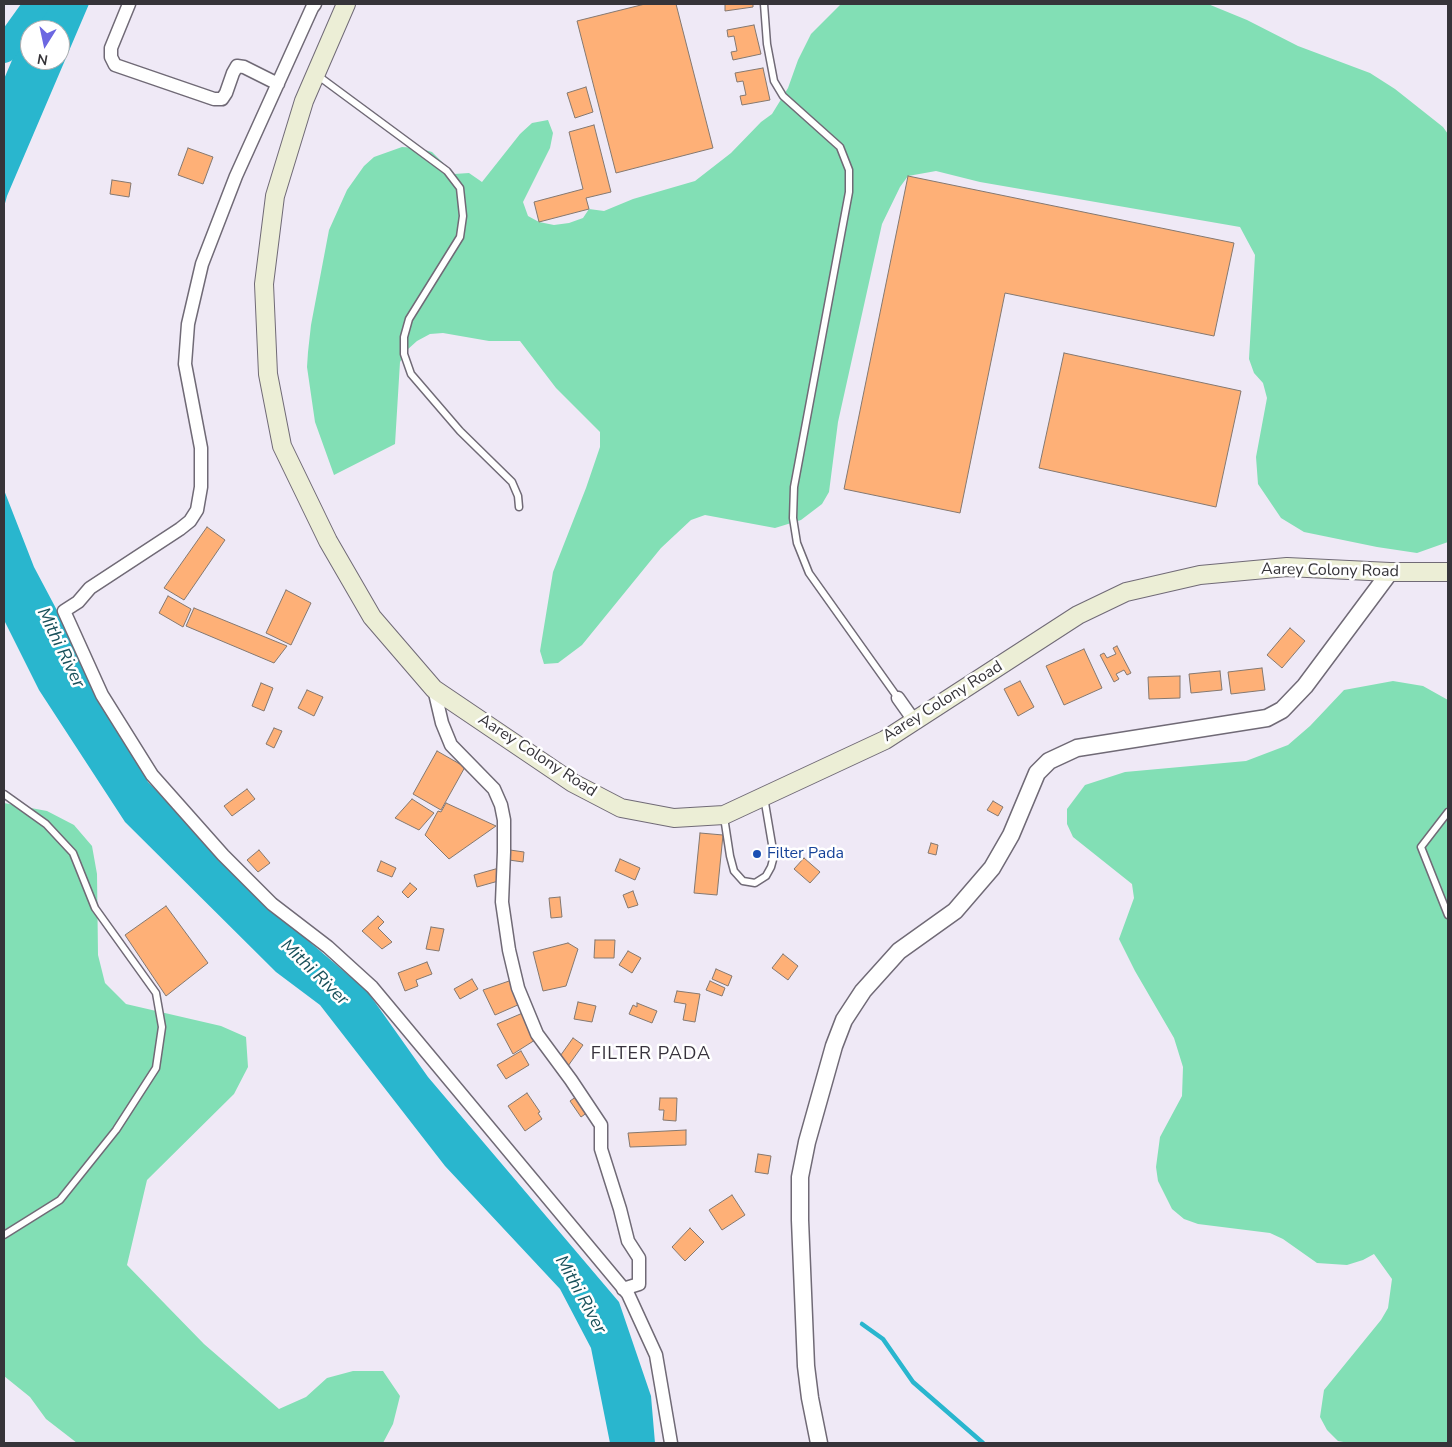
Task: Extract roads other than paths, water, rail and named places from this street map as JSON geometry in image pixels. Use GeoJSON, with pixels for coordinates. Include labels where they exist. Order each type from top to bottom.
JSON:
{"type":"FeatureCollection","features":[{"type":"Feature","properties":{"kind":"main road","name":"Aarey Colony Road"},"geometry":{"type":"LineString","coordinates":[[346,4],[304,101],[276,196],[264,284],[268,374],[282,446],[328,541],[372,617],[434,689],[573,783],[621,808],[674,818],[724,815],[885,740],[1078,615],[1126,592],[1200,575],[1288,567],[1390,572],[1448,572]]}},
{"type":"Feature","properties":{"kind":"street"},"geometry":{"type":"LineString","coordinates":[[129,4],[110,48],[111,57],[115,65],[214,99],[222,99],[237,66],[244,67],[278,84]]}},
{"type":"Feature","properties":{"kind":"street"},"geometry":{"type":"LineString","coordinates":[[315,4],[236,176],[206,255],[188,324],[185,364],[201,448],[201,487],[197,510],[185,525],[90,588],[78,602],[64,611],[102,695],[152,775],[223,855],[272,904],[328,948],[372,987],[628,1294],[656,1355],[671,1443]]}},
{"type":"Feature","properties":{"kind":"street"},"geometry":{"type":"LineString","coordinates":[[819,1443],[806,1366],[800,1177],[807,1142],[831,1054],[844,1020],[863,991],[899,951],[955,911],[992,868],[1012,836],[1037,773],[1049,762],[1077,748],[1267,718],[1282,710],[1305,686],[1390,572]]}},
{"type":"Feature","properties":{"kind":"street"},"geometry":{"type":"LineString","coordinates":[[434,689],[442,723],[451,745],[494,790],[501,805],[504,820],[502,902],[508,950],[518,988],[537,1034],[601,1125],[601,1148],[628,1241],[639,1258],[639,1284],[623,1289]]}},
{"type":"Feature","properties":{"kind":"street"},"geometry":{"type":"LineString","coordinates":[[898,698],[915,722]]}},
{"type":"Feature","properties":{"kind":"lane"},"geometry":{"type":"LineString","coordinates":[[764,4],[767,44],[774,81],[783,96],[840,147],[849,170],[849,192],[794,487],[793,518],[797,543],[809,573],[898,698]]}},
{"type":"Feature","properties":{"kind":"lane"},"geometry":{"type":"LineString","coordinates":[[316,75],[447,171],[460,188],[463,216],[460,237],[410,319],[404,337],[404,354],[411,374],[460,431],[512,482],[518,496],[519,508]]}},
{"type":"Feature","properties":{"kind":"lane"},"geometry":{"type":"LineString","coordinates":[[4,794],[46,824],[73,853],[95,908],[156,993],[162,1028],[156,1068],[116,1130],[60,1200],[4,1235]]}},
{"type":"Feature","properties":{"kind":"lane"},"geometry":{"type":"LineString","coordinates":[[724,815],[734,871],[743,881],[754,883],[766,876],[774,856],[764,796]]}},
{"type":"Feature","properties":{"kind":"lane"},"geometry":{"type":"LineString","coordinates":[[1448,812],[1421,847],[1448,915]]}},
{"type":"Feature","properties":{"kind":"water"},"geometry":{"type":"Polygon","coordinates":[[[36,4],[89,4],[70,48],[70,20],[29,20],[36,4]]]}},
{"type":"Feature","properties":{"kind":"water"},"geometry":{"type":"Polygon","coordinates":[[[20,42],[20,70],[61,70],[4,207],[4,79],[20,42]]]}},
{"type":"Feature","properties":{"kind":"water"},"geometry":{"type":"Polygon","coordinates":[[[4,490],[34,567],[148,782],[277,914],[367,991],[428,1077],[619,1302],[651,1396],[655,1443],[610,1443],[591,1348],[560,1289],[445,1166],[320,1005],[276,972],[125,822],[39,690],[4,620],[4,490]]]}},
{"type":"Feature","properties":{"kind":"waterway","name":"Mithi River"},"geometry":{"type":"LineString","coordinates":[[4,50],[37,4]]}},
{"type":"Feature","properties":{"kind":"waterway"},"geometry":{"type":"LineString","coordinates":[[862,1324],[883,1339],[913,1382],[983,1443]]}},
{"type":"Feature","properties":{"kind":"place","name":"Filter Pada"},"geometry":{"type":"Point","coordinates":[757,854]}},
{"type":"Feature","properties":{"kind":"district","name":"FILTER PADA"},"geometry":{"type":"Point","coordinates":[651,1055]}}]}
